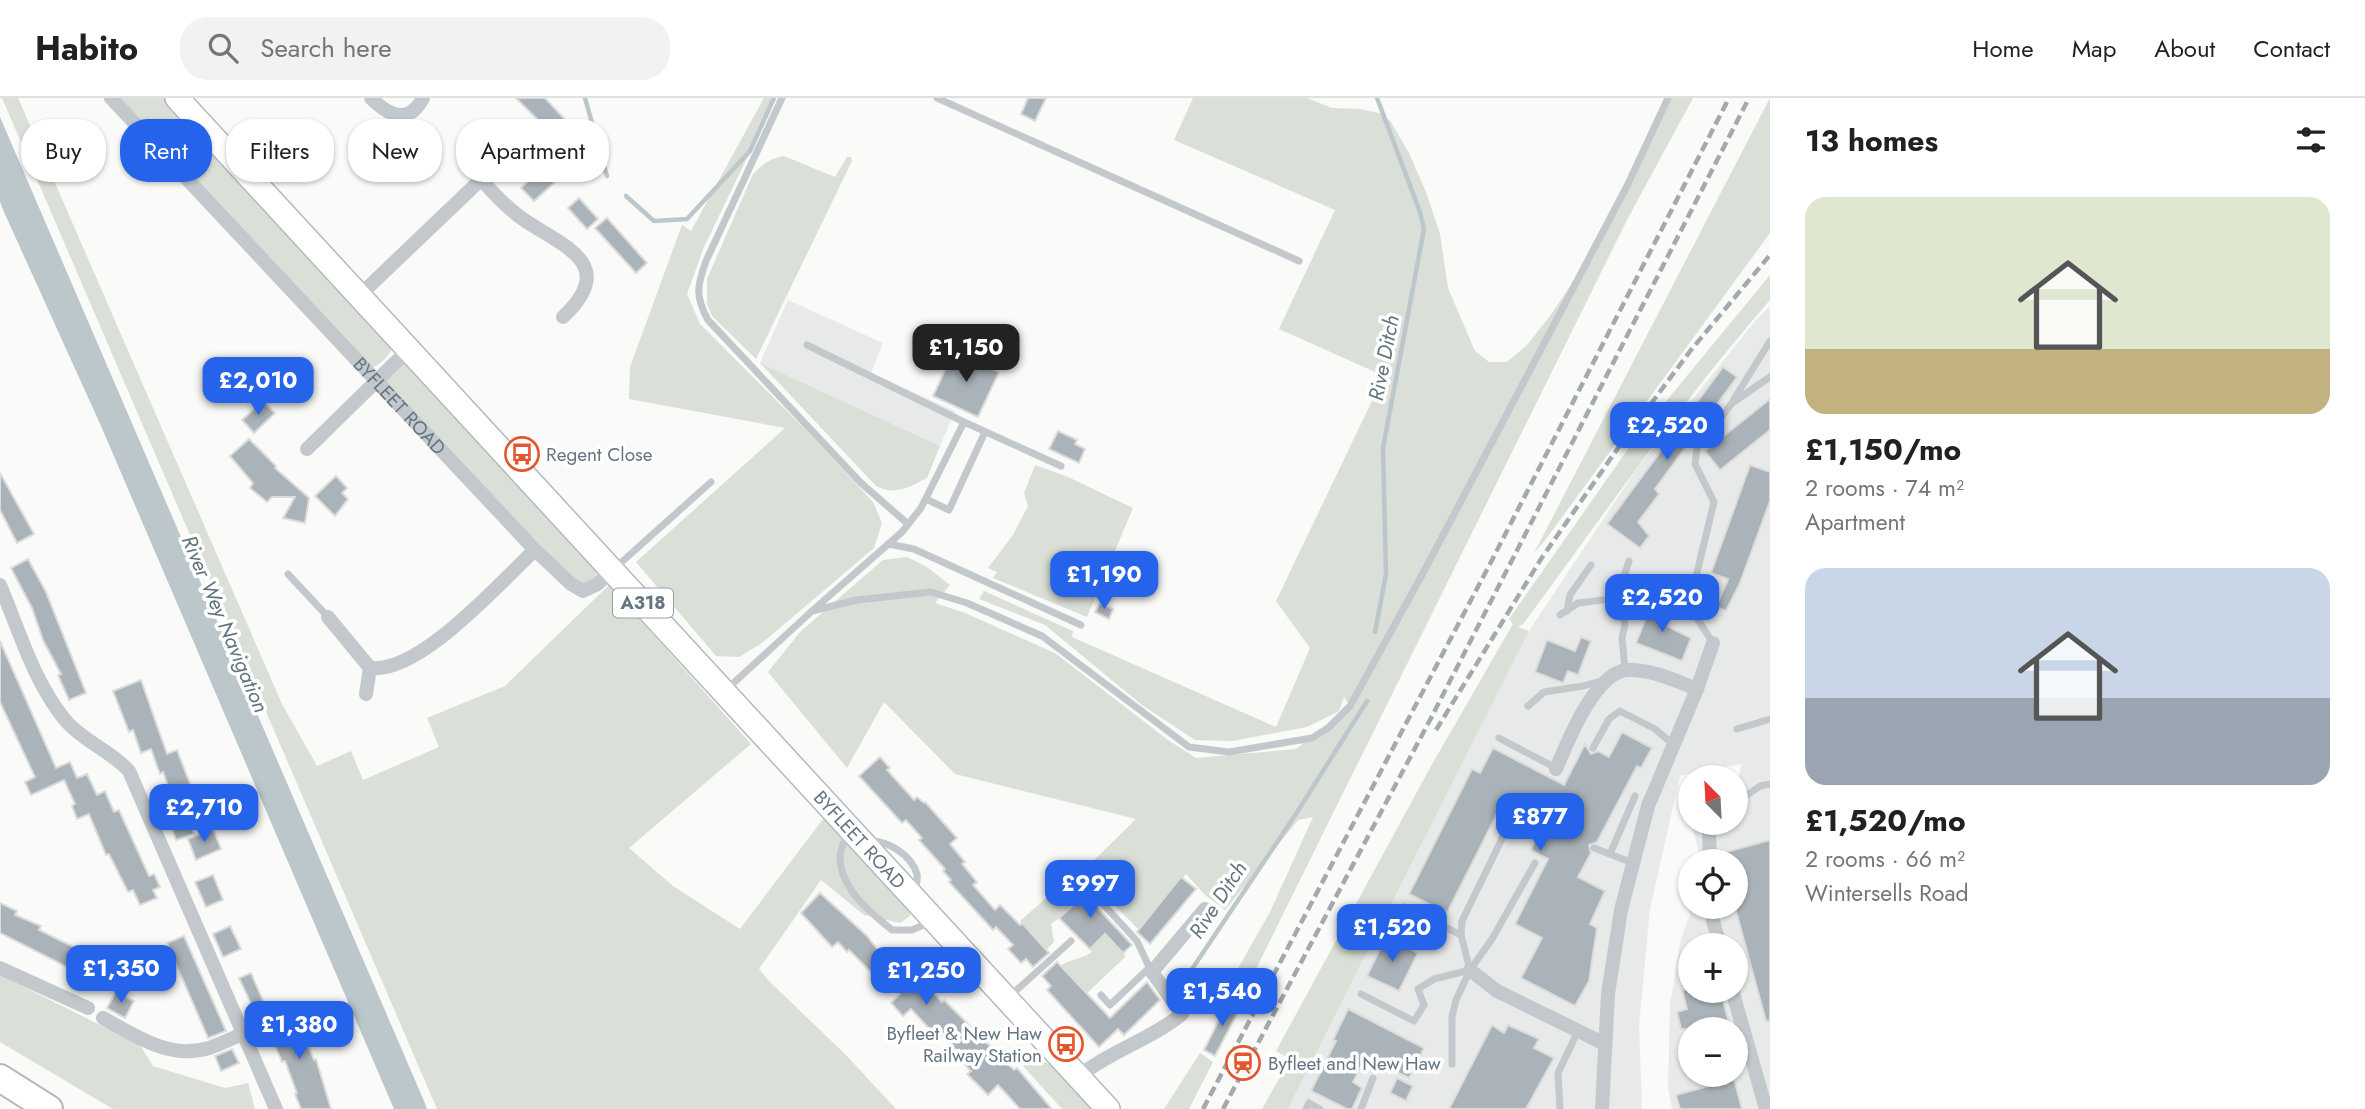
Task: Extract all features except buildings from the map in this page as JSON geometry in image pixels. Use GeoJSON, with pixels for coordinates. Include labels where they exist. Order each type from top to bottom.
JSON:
{"type":"FeatureCollection","features":[{"type":"Feature","properties":{"kind":"highway"},"geometry":{"type":"LineString","coordinates":[[0,1078],[49,1109]]}},
{"type":"Feature","properties":{"kind":"main road","name":"BYFLEET ROAD"},"geometry":{"type":"LineString","coordinates":[[177,98],[1108,1109]]}},
{"type":"Feature","properties":{"kind":"street","name":"BYFLEET ROAD"},"geometry":{"type":"LineString","coordinates":[[111,98],[535,550],[571,584],[583,591],[596,585],[612,571]]}},
{"type":"Feature","properties":{"kind":"street"},"geometry":{"type":"LineString","coordinates":[[371,98],[390,114],[400,116],[418,108],[424,98]]}},
{"type":"Feature","properties":{"kind":"street"},"geometry":{"type":"LineString","coordinates":[[359,296],[478,182]]}},
{"type":"Feature","properties":{"kind":"street"},"geometry":{"type":"LineString","coordinates":[[484,182],[520,217],[583,260],[585,287],[564,318]]}},
{"type":"Feature","properties":{"kind":"street"},"geometry":{"type":"LineString","coordinates":[[307,449],[408,349]]}},
{"type":"Feature","properties":{"kind":"street"},"geometry":{"type":"LineString","coordinates":[[328,617],[370,668],[393,666],[414,657],[439,640],[535,550]]}},
{"type":"Feature","properties":{"kind":"street"},"geometry":{"type":"LineString","coordinates":[[0,585],[43,685],[67,723],[117,757],[129,771],[276,1109]]}},
{"type":"Feature","properties":{"kind":"street"},"geometry":{"type":"LineString","coordinates":[[1602,1109],[1614,944],[1633,863],[1648,806],[1697,689],[1713,643]]}},
{"type":"Feature","properties":{"kind":"street"},"geometry":{"type":"LineString","coordinates":[[366,694],[370,668]]}},
{"type":"Feature","properties":{"kind":"street"},"geometry":{"type":"LineString","coordinates":[[1556,769],[1586,704],[1609,678],[1625,669],[1647,671],[1697,689]]}},
{"type":"Feature","properties":{"kind":"street"},"geometry":{"type":"LineString","coordinates":[[1078,1077],[1094,1064],[1166,1027],[1182,1014],[1151,970],[1205,909]]}},
{"type":"Feature","properties":{"kind":"street"},"geometry":{"type":"LineString","coordinates":[[0,968],[88,1008]]}},
{"type":"Feature","properties":{"kind":"street"},"geometry":{"type":"LineString","coordinates":[[1470,970],[1497,991],[1605,1044]]}},
{"type":"Feature","properties":{"kind":"street"},"geometry":{"type":"LineString","coordinates":[[1736,1003],[1767,1108]]}},
{"type":"Feature","properties":{"kind":"street"},"geometry":{"type":"LineString","coordinates":[[103,1018],[156,1046],[185,1052],[208,1049],[245,1033]]}},
{"type":"Feature","properties":{"kind":"lane"},"geometry":{"type":"LineString","coordinates":[[782,98],[706,261],[698,284],[700,305],[708,320],[861,483],[908,524]]}},
{"type":"Feature","properties":{"kind":"lane"},"geometry":{"type":"LineString","coordinates":[[937,98],[1299,261]]}},
{"type":"Feature","properties":{"kind":"lane"},"geometry":{"type":"LineString","coordinates":[[812,611],[857,600],[931,593],[967,603],[1042,636],[1189,747],[1229,751],[1312,738],[1328,729],[1350,706],[1422,575],[1627,186],[1668,98]]}},
{"type":"Feature","properties":{"kind":"lane"},"geometry":{"type":"LineString","coordinates":[[1713,643],[1689,606],[1714,502],[1695,464],[1697,447],[1731,403],[1770,341]]}},
{"type":"Feature","properties":{"kind":"lane"},"geometry":{"type":"LineString","coordinates":[[807,345],[1061,467]]}},
{"type":"Feature","properties":{"kind":"lane"},"geometry":{"type":"LineString","coordinates":[[1731,403],[1770,377]]}},
{"type":"Feature","properties":{"kind":"lane"},"geometry":{"type":"LineString","coordinates":[[724,692],[908,524],[926,499],[964,422]]}},
{"type":"Feature","properties":{"kind":"lane"},"geometry":{"type":"LineString","coordinates":[[926,499],[949,510],[985,432]]}},
{"type":"Feature","properties":{"kind":"lane"},"geometry":{"type":"LineString","coordinates":[[612,571],[711,482]]}},
{"type":"Feature","properties":{"kind":"lane"},"geometry":{"type":"LineString","coordinates":[[888,544],[914,550],[1080,625]]}},
{"type":"Feature","properties":{"kind":"lane"},"geometry":{"type":"LineString","coordinates":[[1625,669],[1622,637],[1625,625],[1618,595],[1629,561]]}},
{"type":"Feature","properties":{"kind":"lane"},"geometry":{"type":"LineString","coordinates":[[1591,565],[1570,595],[1564,613],[1578,603],[1611,599],[1618,595]]}},
{"type":"Feature","properties":{"kind":"lane"},"geometry":{"type":"LineString","coordinates":[[288,574],[328,617]]}},
{"type":"Feature","properties":{"kind":"lane"},"geometry":{"type":"LineString","coordinates":[[1528,706],[1544,692],[1583,686],[1609,678]]}},
{"type":"Feature","properties":{"kind":"lane"},"geometry":{"type":"LineString","coordinates":[[1593,748],[1609,719],[1620,711],[1655,729],[1674,745]]}},
{"type":"Feature","properties":{"kind":"lane"},"geometry":{"type":"LineString","coordinates":[[1737,729],[1770,719]]}},
{"type":"Feature","properties":{"kind":"lane"},"geometry":{"type":"LineString","coordinates":[[1499,738],[1556,769]]}},
{"type":"Feature","properties":{"kind":"lane"},"geometry":{"type":"LineString","coordinates":[[1748,794],[1760,786],[1770,784]]}},
{"type":"Feature","properties":{"kind":"lane"},"geometry":{"type":"LineString","coordinates":[[1610,854],[1635,796]]}},
{"type":"Feature","properties":{"kind":"lane"},"geometry":{"type":"LineString","coordinates":[[1470,970],[1461,935],[1462,920],[1514,814]]}},
{"type":"Feature","properties":{"kind":"lane"},"geometry":{"type":"LineString","coordinates":[[855,835],[840,855],[845,877],[861,904],[892,930],[912,930],[933,920]]}},
{"type":"Feature","properties":{"kind":"lane"},"geometry":{"type":"LineString","coordinates":[[1594,848],[1633,863]]}},
{"type":"Feature","properties":{"kind":"lane"},"geometry":{"type":"LineString","coordinates":[[1452,1064],[1452,1017],[1455,1000],[1470,970],[1492,939],[1535,863]]}},
{"type":"Feature","properties":{"kind":"lane"},"geometry":{"type":"LineString","coordinates":[[1080,879],[1137,941],[1151,970],[1110,1005],[1101,995]]}},
{"type":"Feature","properties":{"kind":"lane"},"geometry":{"type":"LineString","coordinates":[[1404,907],[1461,935]]}},
{"type":"Feature","properties":{"kind":"lane"},"geometry":{"type":"LineString","coordinates":[[1007,999],[1071,941]]}},
{"type":"Feature","properties":{"kind":"lane"},"geometry":{"type":"LineString","coordinates":[[1361,994],[1413,1021],[1424,1005],[1418,989],[1434,979],[1470,970]]}},
{"type":"Feature","properties":{"kind":"lane"},"geometry":{"type":"LineString","coordinates":[[1182,1014],[1198,988]]}},
{"type":"Feature","properties":{"kind":"lane"},"geometry":{"type":"LineString","coordinates":[[1560,1109],[1558,1073],[1578,1031]]}},
{"type":"Feature","properties":{"kind":"lane"},"geometry":{"type":"LineString","coordinates":[[1361,1109],[1373,1078]]}},
{"type":"Feature","properties":{"kind":"lane"},"geometry":{"type":"LineString","coordinates":[[1306,1109],[1309,1103],[1320,1109]]}},
{"type":"Feature","properties":{"kind":"shaded area"},"geometry":{"type":"Polygon","coordinates":[[[2,98],[18,98],[27,119],[21,119],[21,142],[2,98]]]}},
{"type":"Feature","properties":{"kind":"shaded area"},"geometry":{"type":"Polygon","coordinates":[[[116,98],[178,98],[197,119],[136,119],[116,98]]]}},
{"type":"Feature","properties":{"kind":"shaded area"},"geometry":{"type":"Polygon","coordinates":[[[764,98],[776,98],[704,247],[687,294],[700,324],[810,434],[873,502],[882,523],[874,548],[762,643],[739,657],[716,656],[636,562],[785,428],[629,399],[630,367],[682,225],[691,231],[764,98]]]}},
{"type":"Feature","properties":{"kind":"shaded area"},"geometry":{"type":"Polygon","coordinates":[[[1193,98],[1307,98],[1332,108],[1360,109],[1383,114],[1391,122],[1409,153],[1426,192],[1440,234],[1448,288],[1475,351],[1489,362],[1507,362],[1527,345],[1550,316],[1587,261],[1668,98],[1693,98],[1628,218],[1244,993],[1232,979],[1270,912],[1313,817],[1298,820],[1225,910],[1205,895],[1186,874],[1138,929],[1082,872],[1136,819],[955,774],[884,702],[847,768],[768,672],[800,632],[883,560],[907,557],[927,567],[950,585],[935,603],[965,613],[1055,653],[1168,740],[1196,758],[1296,749],[1350,706],[1344,697],[1339,711],[1307,727],[1232,741],[1195,740],[1142,705],[1045,625],[979,599],[984,591],[1073,631],[1072,637],[1276,727],[1310,648],[1276,601],[1384,376],[1279,329],[1335,210],[1174,140],[1193,98]]]}},
{"type":"Feature","properties":{"kind":"shaded area"},"geometry":{"type":"Polygon","coordinates":[[[1770,98],[1770,233],[1534,553],[1770,98]]]}},
{"type":"Feature","properties":{"kind":"shaded area","name":"River Wey Navigation"},"geometry":{"type":"Polygon","coordinates":[[[0,117],[21,166],[21,182],[28,182],[427,1109],[394,1109],[101,426],[0,202],[0,117]]]}},
{"type":"Feature","properties":{"kind":"shaded area"},"geometry":{"type":"Polygon","coordinates":[[[212,135],[226,150],[226,182],[255,182],[398,338],[391,351],[372,368],[196,182],[212,182],[212,135]]]}},
{"type":"Feature","properties":{"kind":"shaded area"},"geometry":{"type":"Polygon","coordinates":[[[784,156],[835,177],[847,157],[851,157],[852,161],[756,359],[712,316],[707,304],[707,279],[753,174],[767,162],[784,156]]]}},
{"type":"Feature","properties":{"kind":"shaded area"},"geometry":{"type":"Polygon","coordinates":[[[38,182],[55,182],[282,704],[317,766],[351,751],[363,780],[439,747],[427,718],[505,686],[609,585],[751,744],[629,848],[673,886],[740,929],[826,815],[910,908],[910,916],[900,923],[864,915],[821,880],[759,969],[896,1109],[437,1109],[38,182]]]}},
{"type":"Feature","properties":{"kind":"shaded area"},"geometry":{"type":"Polygon","coordinates":[[[1770,275],[1770,300],[1681,410],[1523,624],[1518,627],[1529,631],[1288,1109],[1262,1109],[1290,1059],[1276,1051],[1431,766],[1513,624],[1509,619],[1635,439],[1770,275]]]}},
{"type":"Feature","properties":{"kind":"shaded area"},"geometry":{"type":"Polygon","coordinates":[[[788,300],[883,343],[871,373],[955,411],[940,446],[760,363],[788,300]]]}},
{"type":"Feature","properties":{"kind":"shaded area"},"geometry":{"type":"Polygon","coordinates":[[[1770,306],[1770,1109],[1672,1109],[1668,1088],[1670,1004],[1678,957],[1678,1003],[1748,1003],[1748,933],[1683,933],[1688,919],[1748,919],[1748,849],[1698,849],[1694,835],[1748,835],[1748,765],[1741,764],[1678,765],[1678,785],[1650,909],[1639,1025],[1642,1109],[1288,1109],[1529,631],[1636,470],[1755,321],[1770,306]]]}},
{"type":"Feature","properties":{"kind":"shaded area"},"geometry":{"type":"Polygon","coordinates":[[[412,353],[600,558],[594,583],[583,591],[381,384],[412,353]]]}},
{"type":"Feature","properties":{"kind":"shaded area"},"geometry":{"type":"Polygon","coordinates":[[[760,363],[940,446],[927,478],[896,490],[876,486],[760,363]]]}},
{"type":"Feature","properties":{"kind":"shaded area"},"geometry":{"type":"Polygon","coordinates":[[[1035,465],[1068,477],[1133,508],[1087,617],[993,578],[997,572],[988,568],[1013,535],[1028,506],[1024,493],[1035,465]]]}},
{"type":"Feature","properties":{"kind":"shaded area"},"geometry":{"type":"Polygon","coordinates":[[[1060,886],[1126,956],[1087,993],[1060,966],[1092,952],[1090,949],[1098,940],[1059,918],[1051,924],[1054,942],[1046,950],[1020,921],[1060,886]]]}},
{"type":"Feature","properties":{"kind":"shaded area"},"geometry":{"type":"Polygon","coordinates":[[[0,975],[140,1045],[153,1066],[225,1088],[248,1083],[255,1109],[113,1109],[0,1042],[0,975]]]}},
{"type":"Feature","properties":{"kind":"shaded area"},"geometry":{"type":"Polygon","coordinates":[[[1200,1053],[1213,1062],[1189,1109],[1164,1109],[1200,1053]]]}},
{"type":"Feature","properties":{"kind":"shaded area"},"geometry":{"type":"Polygon","coordinates":[[[1030,1059],[1040,1060],[1058,1070],[1094,1109],[1062,1109],[1023,1066],[1030,1059]]]}},
{"type":"Feature","properties":{"kind":"waterway"},"geometry":{"type":"LineString","coordinates":[[585,98],[591,119]]}},
{"type":"Feature","properties":{"kind":"waterway"},"geometry":{"type":"LineString","coordinates":[[626,196],[654,221],[687,219],[750,151],[774,98]]}},
{"type":"Feature","properties":{"kind":"waterway","name":"Rive Ditch"},"geometry":{"type":"LineString","coordinates":[[1375,632],[1386,574],[1383,448],[1424,229],[1377,98]]}},
{"type":"Feature","properties":{"kind":"waterway","name":"Rive Ditch"},"geometry":{"type":"LineString","coordinates":[[1188,975],[1296,814],[1367,701]]}},
{"type":"Feature","properties":{"kind":"railway"},"geometry":{"type":"LineString","coordinates":[[1203,1109],[1491,562],[1729,98]]}},
{"type":"Feature","properties":{"kind":"railway"},"geometry":{"type":"LineString","coordinates":[[1223,1109],[1430,720],[1749,98]]}},
{"type":"Feature","properties":{"kind":"railway"},"geometry":{"type":"LineString","coordinates":[[1436,730],[1541,559],[1618,448],[1691,350],[1770,255]]}},
{"type":"Feature","properties":{"kind":"place","name":"Regent Close"},"geometry":{"type":"Point","coordinates":[522,454]}},
{"type":"Feature","properties":{"kind":"place","name":"Byfleet & New Haw Railway Station"},"geometry":{"type":"Point","coordinates":[1066,1044]}},
{"type":"Feature","properties":{"kind":"place","name":"Byfleet and New Haw"},"geometry":{"type":"Point","coordinates":[1243,1063]}}]}
